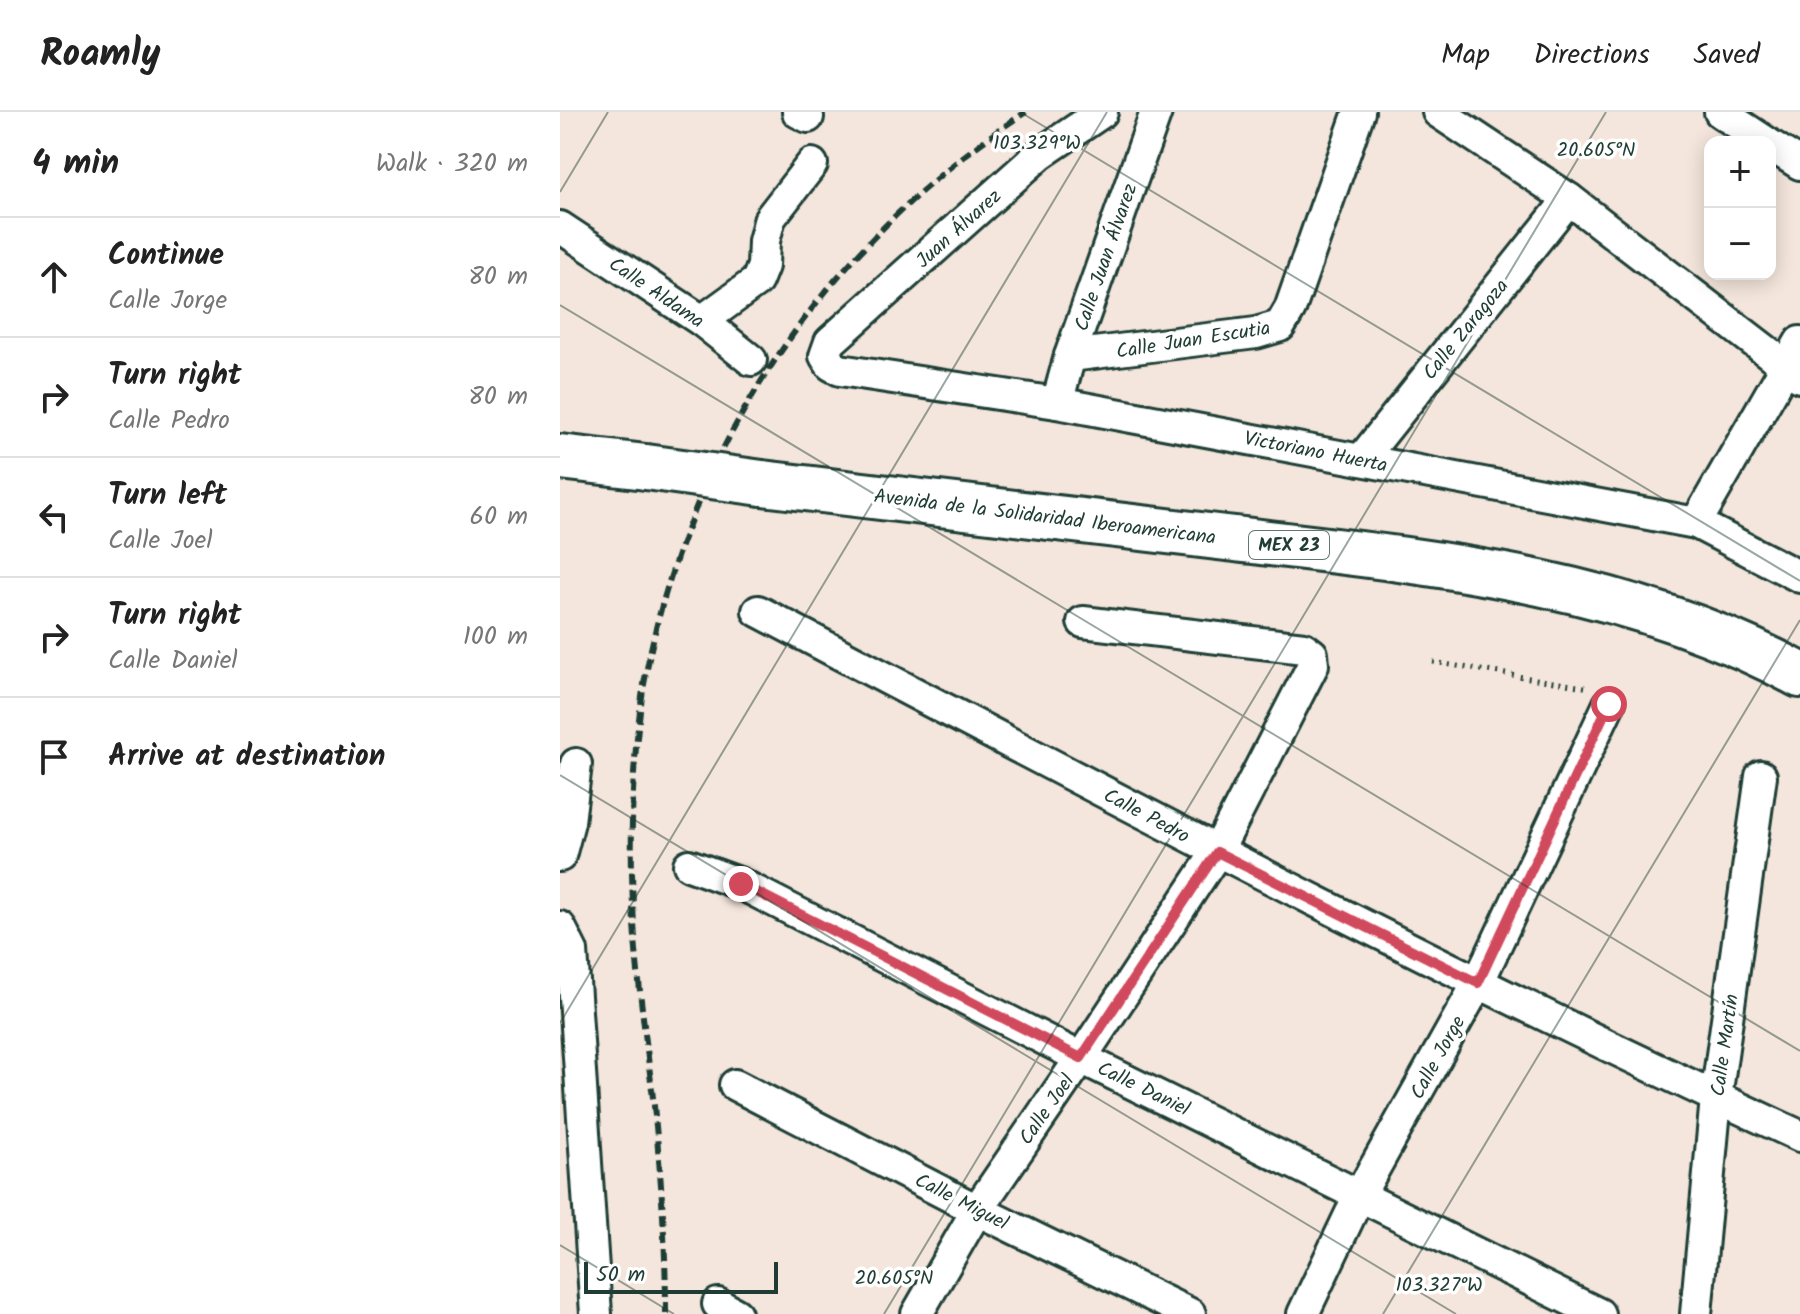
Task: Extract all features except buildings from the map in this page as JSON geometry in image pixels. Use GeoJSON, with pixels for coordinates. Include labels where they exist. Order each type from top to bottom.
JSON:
{"type":"FeatureCollection","features":[{"type":"Feature","properties":{"kind":"highway","name":"Avenida de la Solidaridad Iberoamericana"},"geometry":{"type":"LineString","coordinates":[[560,457],[1424,561],[1558,586],[1664,617],[1762,654],[1800,675]]}},
{"type":"Feature","properties":{"kind":"street","name":"Juan Álvarez"},"geometry":{"type":"LineString","coordinates":[[825,356],[830,342],[1029,165],[1102,112]]}},
{"type":"Feature","properties":{"kind":"street","name":"Calle Juan Álvarez"},"geometry":{"type":"LineString","coordinates":[[1057,403],[1070,356],[1156,112]]}},
{"type":"Feature","properties":{"kind":"street","name":"Calle Juan Escutia"},"geometry":{"type":"LineString","coordinates":[[1070,356],[1256,333],[1280,326],[1290,309],[1359,112]]}},
{"type":"Feature","properties":{"kind":"street"},"geometry":{"type":"LineString","coordinates":[[1438,112],[1569,199],[1795,362],[1696,523]]}},
{"type":"Feature","properties":{"kind":"street"},"geometry":{"type":"LineString","coordinates":[[1720,112],[1757,136]]}},
{"type":"Feature","properties":{"kind":"street"},"geometry":{"type":"LineString","coordinates":[[1776,148],[1800,164]]}},
{"type":"Feature","properties":{"kind":"street"},"geometry":{"type":"LineString","coordinates":[[702,321],[757,281],[763,266],[764,241],[770,218],[812,164]]}},
{"type":"Feature","properties":{"kind":"street","name":"Calle Zaragoza"},"geometry":{"type":"LineString","coordinates":[[1361,460],[1569,199]]}},
{"type":"Feature","properties":{"kind":"street","name":"Calle Aldama"},"geometry":{"type":"LineString","coordinates":[[560,227],[702,321],[751,360]]}},
{"type":"Feature","properties":{"kind":"street","name":"Victoriano Huerta"},"geometry":{"type":"LineString","coordinates":[[825,356],[831,365],[840,370],[1057,403],[1696,523],[1800,577]]}},
{"type":"Feature","properties":{"kind":"street","name":"Calle Pedro"},"geometry":{"type":"LineString","coordinates":[[758,611],[1217,852],[1478,983],[1800,1136]]}},
{"type":"Feature","properties":{"kind":"street","name":"Calle Joel"},"geometry":{"type":"LineString","coordinates":[[917,1314],[977,1210],[1217,852],[1313,665],[1312,654],[1304,648],[1083,622]]}},
{"type":"Feature","properties":{"kind":"street","name":"Calle Jorge"},"geometry":{"type":"LineString","coordinates":[[1303,1314],[1360,1194],[1478,983],[1609,704]]}},
{"type":"Feature","properties":{"kind":"street"},"geometry":{"type":"LineString","coordinates":[[560,856],[569,822],[576,764]]}},
{"type":"Feature","properties":{"kind":"street","name":"Calle Martín"},"geometry":{"type":"LineString","coordinates":[[1696,1314],[1716,1098],[1761,776]]}},
{"type":"Feature","properties":{"kind":"street","name":"Calle Daniel"},"geometry":{"type":"LineString","coordinates":[[689,865],[741,884],[1081,1058],[1599,1314]]}},
{"type":"Feature","properties":{"kind":"street"},"geometry":{"type":"LineString","coordinates":[[560,927],[572,951],[596,1314]]}},
{"type":"Feature","properties":{"kind":"street","name":"Calle Miguel"},"geometry":{"type":"LineString","coordinates":[[735,1085],[977,1210],[1190,1314]]}},
{"type":"Feature","properties":{"kind":"path"},"geometry":{"type":"LineString","coordinates":[[1433,662],[1598,689],[1609,704]]}},
{"type":"Feature","properties":{"kind":"railway"},"geometry":{"type":"LineString","coordinates":[[666,1314],[661,1184],[636,955],[632,851],[639,717],[663,603],[692,518],[729,437],[774,361],[827,289],[887,224],[954,164],[1026,112]]}},
{"type":"Feature","properties":{"kind":"route"},"geometry":{"type":"LineString","coordinates":[[741,884],[1081,1058],[1217,852],[1478,983],[1609,704]]}}]}
